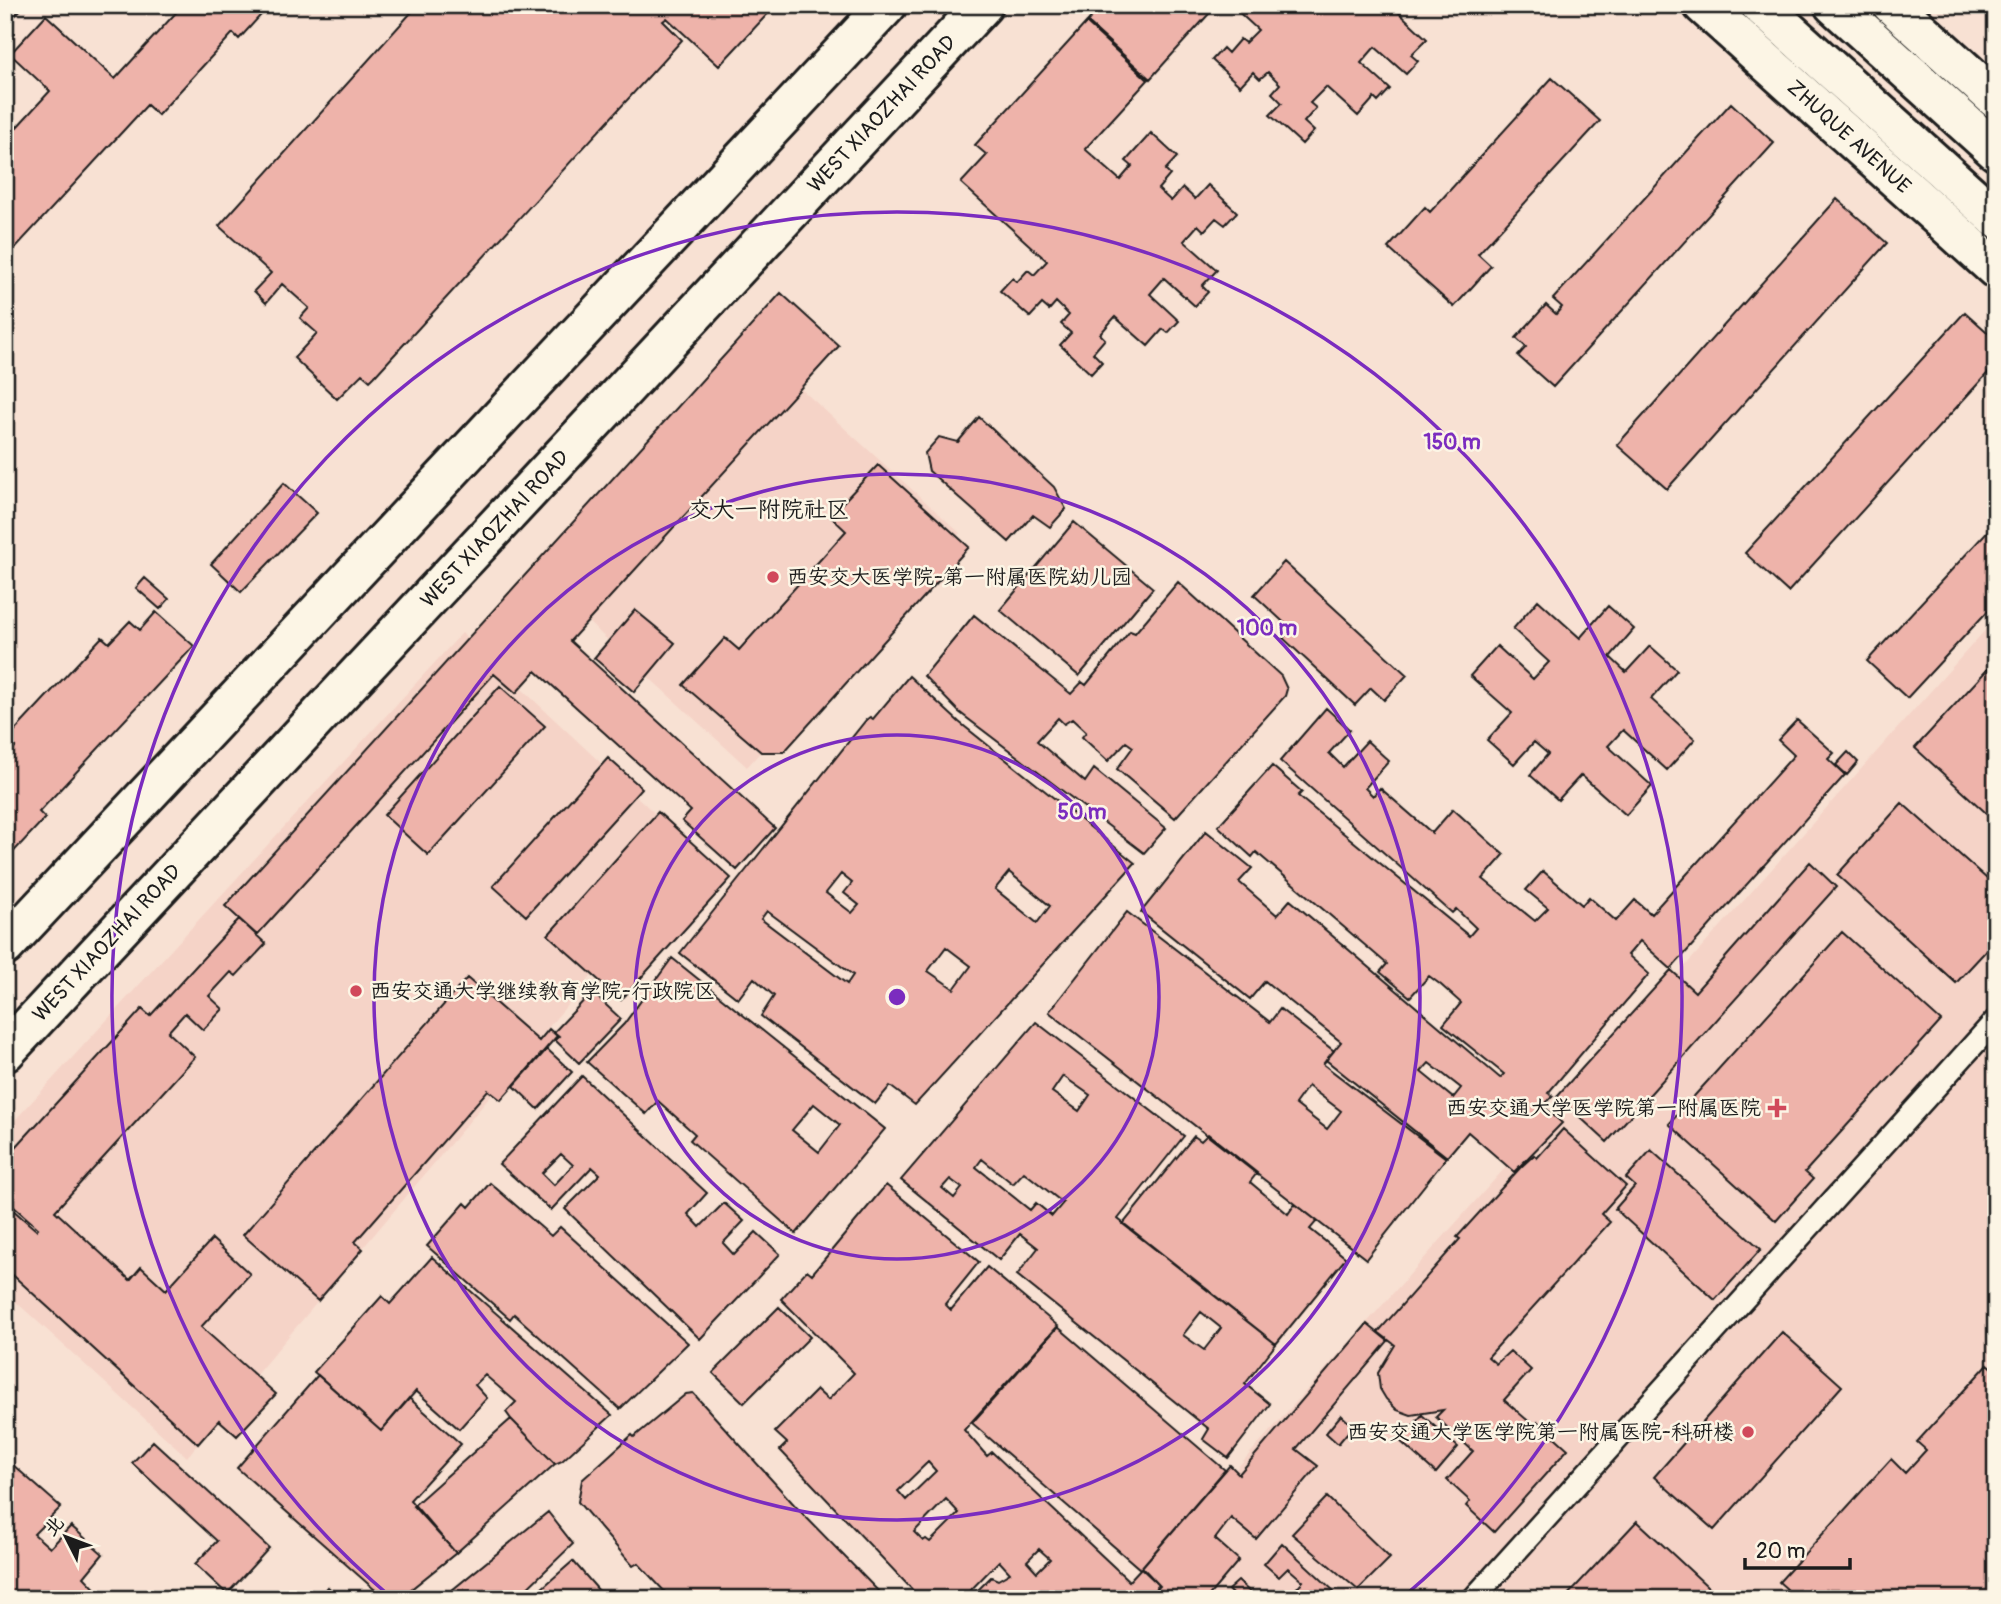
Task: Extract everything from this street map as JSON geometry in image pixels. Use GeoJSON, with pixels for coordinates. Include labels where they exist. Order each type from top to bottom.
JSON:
{"type":"FeatureCollection","features":[{"type":"Feature","properties":{"kind":"main road"},"geometry":{"type":"LineString","coordinates":[[5,946],[887,5]]}},
{"type":"Feature","properties":{"kind":"main road","name":"WEST XIAOZHAI ROAD"},"geometry":{"type":"LineString","coordinates":[[5,1052],[983,5]]}},
{"type":"Feature","properties":{"kind":"main road","name":"ZHUQUE AVENUE"},"geometry":{"type":"LineString","coordinates":[[1703,5],[1996,269]]}},
{"type":"Feature","properties":{"kind":"main road","name":"ZHUQUE AVENUE"},"geometry":{"type":"LineString","coordinates":[[1760,5],[1996,218]]}},
{"type":"Feature","properties":{"kind":"main road"},"geometry":{"type":"LineString","coordinates":[[1834,5],[1996,151]]}},
{"type":"Feature","properties":{"kind":"main road"},"geometry":{"type":"LineString","coordinates":[[1892,5],[1996,99]]}},
{"type":"Feature","properties":{"kind":"lane"},"geometry":{"type":"LineString","coordinates":[[1473,1599],[1996,1020]]}},
{"type":"Feature","properties":{"kind":"shaded area","name":"西安交大医学院-第一附属医院幼儿园"},"geometry":{"type":"Polygon","coordinates":[[[799,387],[960,533],[747,767],[587,621],[799,387]]]}},
{"type":"Feature","properties":{"kind":"shaded area","name":"西安交通大学医学院第一附属医院"},"geometry":{"type":"Polygon","coordinates":[[[1996,618],[1996,1599],[1120,1599],[1996,618]]]}},
{"type":"Feature","properties":{"kind":"shaded area","name":"西安交通大学继续教育学院-行政院区"},"geometry":{"type":"Polygon","coordinates":[[[462,633],[696,852],[187,1457],[5,1292],[5,1131],[462,633]]]}},
{"type":"Feature","properties":{"kind":"building"},"geometry":{"type":"Polygon","coordinates":[[[5,5],[25,5],[5,26],[5,5]]]}},
{"type":"Feature","properties":{"kind":"building"},"geometry":{"type":"Polygon","coordinates":[[[183,5],[270,5],[239,39],[233,33],[158,115],[147,105],[5,259],[5,140],[50,91],[10,54],[46,15],[115,79],[183,5]]]}},
{"type":"Feature","properties":{"kind":"building"},"geometry":{"type":"Polygon","coordinates":[[[418,5],[776,5],[719,66],[667,18],[663,21],[682,40],[374,377],[370,381],[362,374],[337,399],[294,358],[317,333],[300,318],[309,308],[282,284],[266,303],[254,291],[271,273],[219,226],[418,5]]]}},
{"type":"Feature","properties":{"kind":"building"},"geometry":{"type":"Polygon","coordinates":[[[1102,5],[1217,5],[1150,79],[1087,22],[1102,5]]]}},
{"type":"Feature","properties":{"kind":"building"},"geometry":{"type":"Polygon","coordinates":[[[1231,5],[1399,5],[1395,9],[1427,39],[1411,55],[1418,61],[1406,74],[1375,47],[1361,63],[1390,89],[1378,102],[1374,98],[1358,116],[1326,87],[1310,103],[1316,108],[1304,122],[1314,131],[1302,144],[1270,115],[1282,103],[1272,93],[1280,84],[1268,72],[1260,79],[1253,72],[1240,86],[1212,60],[1223,48],[1228,53],[1240,39],[1245,43],[1258,30],[1231,5]]]}},
{"type":"Feature","properties":{"kind":"building"},"geometry":{"type":"Polygon","coordinates":[[[1086,23],[1148,80],[1085,149],[1120,180],[1132,166],[1126,161],[1151,133],[1177,157],[1165,170],[1170,175],[1158,189],[1171,201],[1183,188],[1195,199],[1208,185],[1237,212],[1225,225],[1216,218],[1204,231],[1198,225],[1184,241],[1217,270],[1202,286],[1208,292],[1195,306],[1164,278],[1150,294],[1179,321],[1168,333],[1163,329],[1148,346],[1115,317],[1100,334],[1105,339],[1093,353],[1102,362],[1091,374],[1060,345],[1071,333],[1061,324],[1069,315],[1056,302],[1049,310],[1042,304],[1030,317],[1000,291],[1012,278],[1017,282],[1028,270],[1034,275],[1047,261],[961,183],[987,155],[975,145],[1086,23]]]}},
{"type":"Feature","properties":{"kind":"building"},"geometry":{"type":"Polygon","coordinates":[[[1552,78],[1600,121],[1478,254],[1491,266],[1454,307],[1388,248],[1425,207],[1430,212],[1552,78]]]}},
{"type":"Feature","properties":{"kind":"building"},"geometry":{"type":"Polygon","coordinates":[[[1731,103],[1774,143],[1553,387],[1518,356],[1526,347],[1516,338],[1546,305],[1556,314],[1562,307],[1553,299],[1731,103]]]}},
{"type":"Feature","properties":{"kind":"building"},"geometry":{"type":"Polygon","coordinates":[[[1837,199],[1887,243],[1667,489],[1617,445],[1837,199]]]}},
{"type":"Feature","properties":{"kind":"building"},"geometry":{"type":"Polygon","coordinates":[[[781,293],[839,346],[570,641],[775,828],[737,870],[682,821],[691,811],[536,671],[516,693],[494,674],[257,935],[225,906],[781,293]]]}},
{"type":"Feature","properties":{"kind":"building"},"geometry":{"type":"Polygon","coordinates":[[[1965,312],[1996,340],[1996,364],[1788,592],[1745,553],[1965,312]]]}},
{"type":"Feature","properties":{"kind":"building"},"geometry":{"type":"Polygon","coordinates":[[[979,417],[1054,487],[1066,509],[1050,527],[1033,515],[1009,542],[929,471],[925,453],[939,437],[958,442],[979,417]]]}},
{"type":"Feature","properties":{"kind":"building"},"geometry":{"type":"Polygon","coordinates":[[[878,465],[969,547],[784,752],[761,752],[683,685],[725,638],[739,650],[846,531],[830,516],[878,465]]]}},
{"type":"Feature","properties":{"kind":"building"},"geometry":{"type":"Polygon","coordinates":[[[284,483],[317,513],[241,592],[211,564],[284,483]]]}},
{"type":"Feature","properties":{"kind":"building"},"geometry":{"type":"Polygon","coordinates":[[[1074,522],[1153,588],[1079,676],[1000,610],[1074,522]]]}},
{"type":"Feature","properties":{"kind":"building"},"geometry":{"type":"Polygon","coordinates":[[[1996,522],[1996,602],[1907,698],[1867,661],[1996,522]]]}},
{"type":"Feature","properties":{"kind":"building"},"geometry":{"type":"Polygon","coordinates":[[[1284,562],[1407,675],[1384,700],[1371,688],[1355,705],[1283,638],[1291,629],[1254,595],[1284,562]]]}},
{"type":"Feature","properties":{"kind":"building"},"geometry":{"type":"Polygon","coordinates":[[[145,578],[169,599],[160,609],[136,588],[145,578]]]}},
{"type":"Feature","properties":{"kind":"building"},"geometry":{"type":"Polygon","coordinates":[[[1178,582],[1281,676],[1287,689],[1285,696],[1175,818],[1117,769],[1133,747],[1126,742],[1108,761],[1082,737],[1086,732],[1072,719],[1064,724],[1058,718],[1037,741],[1085,782],[1094,769],[1166,828],[1144,853],[959,712],[924,676],[974,615],[1071,694],[1082,682],[1086,685],[1130,631],[1135,633],[1178,582]]]}},
{"type":"Feature","properties":{"kind":"building"},"geometry":{"type":"Polygon","coordinates":[[[1538,600],[1580,638],[1608,606],[1634,629],[1610,657],[1626,672],[1650,646],[1677,670],[1651,699],[1695,739],[1667,770],[1623,730],[1608,746],[1652,786],[1626,815],[1581,775],[1558,800],[1530,775],[1548,754],[1534,742],[1514,764],[1487,740],[1512,713],[1470,676],[1497,646],[1533,679],[1549,662],[1513,629],[1538,600]]]}},
{"type":"Feature","properties":{"kind":"building"},"geometry":{"type":"Polygon","coordinates":[[[635,610],[675,643],[634,692],[594,658],[635,610]]]}},
{"type":"Feature","properties":{"kind":"building"},"geometry":{"type":"Polygon","coordinates":[[[156,612],[194,646],[39,812],[45,818],[5,861],[5,757],[15,747],[7,739],[102,637],[109,643],[130,621],[140,630],[156,612]]]}},
{"type":"Feature","properties":{"kind":"building"},"geometry":{"type":"Polygon","coordinates":[[[1996,660],[1996,822],[1915,748],[1996,660]]]}},
{"type":"Feature","properties":{"kind":"building"},"geometry":{"type":"Polygon","coordinates":[[[909,676],[959,722],[1135,863],[915,1105],[890,1086],[875,1104],[761,1016],[774,996],[754,978],[738,999],[680,953],[866,720],[870,717],[873,719],[909,676]],[[1009,872],[995,889],[1037,923],[1050,906],[1009,872]],[[841,874],[826,893],[852,913],[859,905],[844,893],[852,883],[841,874]],[[767,911],[761,919],[847,984],[853,975],[767,911]],[[946,947],[928,971],[954,989],[971,966],[946,947]]]}},
{"type":"Feature","properties":{"kind":"building"},"geometry":{"type":"Polygon","coordinates":[[[500,686],[545,726],[428,855],[384,815],[500,686]]]}},
{"type":"Feature","properties":{"kind":"building"},"geometry":{"type":"Polygon","coordinates":[[[1326,708],[1350,730],[1329,753],[1343,767],[1367,741],[1389,761],[1365,788],[1373,796],[1380,788],[1432,833],[1453,809],[1504,855],[1483,879],[1535,921],[1548,908],[1526,890],[1543,871],[1582,905],[1589,897],[1616,921],[1635,900],[1651,914],[1794,755],[1778,740],[1797,720],[1834,753],[1828,759],[1845,775],[1671,969],[1640,941],[1628,955],[1649,974],[1548,1093],[1553,1096],[1543,1106],[1562,1123],[1514,1172],[1468,1132],[1447,1157],[1326,1060],[1341,1042],[1265,981],[1250,999],[1141,912],[1206,831],[1252,868],[1239,882],[1277,915],[1290,900],[1500,1078],[1504,1074],[1443,1025],[1461,1003],[1441,985],[1429,976],[1410,997],[1380,972],[1387,964],[1256,852],[1252,857],[1218,826],[1272,766],[1302,792],[1298,796],[1469,936],[1476,928],[1456,909],[1452,913],[1280,761],[1326,708]],[[1429,1063],[1421,1072],[1453,1098],[1461,1088],[1429,1063]]]}},
{"type":"Feature","properties":{"kind":"building"},"geometry":{"type":"Polygon","coordinates":[[[1848,752],[1858,762],[1847,775],[1836,765],[1848,752]]]}},
{"type":"Feature","properties":{"kind":"building"},"geometry":{"type":"Polygon","coordinates":[[[608,758],[642,788],[526,916],[493,886],[608,758]]]}},
{"type":"Feature","properties":{"kind":"building"},"geometry":{"type":"Polygon","coordinates":[[[1902,803],[1996,887],[1996,940],[1956,983],[1837,875],[1902,803]]]}},
{"type":"Feature","properties":{"kind":"building"},"geometry":{"type":"Polygon","coordinates":[[[658,812],[731,878],[621,1000],[548,935],[658,812]]]}},
{"type":"Feature","properties":{"kind":"building"},"geometry":{"type":"Polygon","coordinates":[[[1810,862],[1836,887],[1607,1142],[1557,1096],[1671,970],[1695,992],[1810,862]]]}},
{"type":"Feature","properties":{"kind":"building"},"geometry":{"type":"Polygon","coordinates":[[[1127,912],[1270,1022],[1280,1009],[1334,1051],[1323,1064],[1446,1158],[1366,1259],[1049,1012],[1127,912]],[[1308,1086],[1295,1104],[1327,1129],[1341,1111],[1308,1086]]]}},
{"type":"Feature","properties":{"kind":"building"},"geometry":{"type":"Polygon","coordinates":[[[239,919],[266,944],[236,976],[231,972],[209,996],[223,1009],[203,1030],[185,1013],[168,1032],[195,1057],[55,1211],[130,1280],[141,1267],[166,1290],[212,1239],[250,1274],[201,1327],[276,1394],[237,1436],[219,1420],[198,1444],[5,1268],[5,1203],[36,1230],[38,1228],[5,1199],[5,1159],[142,1009],[150,1016],[239,919]]]}},
{"type":"Feature","properties":{"kind":"building"},"geometry":{"type":"Polygon","coordinates":[[[1842,932],[1941,1021],[1805,1172],[1813,1179],[1776,1221],[1669,1124],[1842,932]]]}},
{"type":"Feature","properties":{"kind":"building"},"geometry":{"type":"Polygon","coordinates":[[[672,958],[885,1129],[796,1234],[690,1140],[695,1134],[658,1101],[646,1114],[587,1062],[624,1024],[672,958]],[[814,1104],[792,1130],[819,1152],[840,1125],[814,1104]]]}},
{"type":"Feature","properties":{"kind":"building"},"geometry":{"type":"Polygon","coordinates":[[[467,978],[539,1041],[549,1029],[557,1036],[501,1100],[488,1090],[355,1242],[363,1249],[318,1301],[243,1235],[467,978]]]}},
{"type":"Feature","properties":{"kind":"building"},"geometry":{"type":"Polygon","coordinates":[[[592,992],[621,1019],[579,1063],[555,1040],[559,1036],[554,1032],[592,992]]]}},
{"type":"Feature","properties":{"kind":"building"},"geometry":{"type":"Polygon","coordinates":[[[1036,1022],[1184,1136],[1118,1219],[1276,1344],[1245,1384],[1270,1404],[1228,1458],[1203,1439],[1209,1429],[1017,1275],[1038,1248],[1020,1234],[999,1260],[901,1180],[1036,1022]],[[1063,1076],[1052,1092],[1079,1111],[1090,1095],[1063,1076]],[[982,1159],[976,1167],[1030,1210],[1036,1203],[1052,1216],[1063,1203],[1024,1172],[1013,1184],[982,1159]],[[950,1179],[942,1188],[954,1198],[962,1188],[950,1179]],[[1201,1312],[1183,1335],[1204,1350],[1221,1328],[1201,1312]]]}},
{"type":"Feature","properties":{"kind":"building"},"geometry":{"type":"Polygon","coordinates":[[[547,1049],[572,1072],[538,1109],[514,1086],[547,1049]]]}},
{"type":"Feature","properties":{"kind":"building"},"geometry":{"type":"Polygon","coordinates":[[[582,1076],[707,1193],[688,1214],[700,1227],[724,1203],[744,1221],[723,1243],[734,1255],[756,1232],[780,1254],[700,1339],[565,1209],[600,1174],[592,1167],[551,1210],[499,1164],[582,1076]],[[561,1154],[542,1173],[554,1185],[573,1165],[561,1154]]]}},
{"type":"Feature","properties":{"kind":"building"},"geometry":{"type":"Polygon","coordinates":[[[1563,1129],[1626,1186],[1601,1214],[1610,1222],[1488,1357],[1496,1364],[1510,1351],[1531,1370],[1504,1400],[1534,1426],[1538,1422],[1568,1449],[1494,1532],[1466,1506],[1470,1501],[1447,1480],[1473,1451],[1436,1417],[1443,1410],[1411,1415],[1397,1410],[1380,1389],[1378,1373],[1395,1345],[1378,1332],[1460,1239],[1457,1237],[1520,1168],[1534,1155],[1537,1158],[1563,1129]]]}},
{"type":"Feature","properties":{"kind":"building"},"geometry":{"type":"Polygon","coordinates":[[[1208,1134],[1257,1173],[1250,1182],[1288,1214],[1295,1204],[1317,1221],[1310,1229],[1346,1258],[1276,1344],[1123,1224],[1194,1136],[1201,1141],[1208,1134]]]}},
{"type":"Feature","properties":{"kind":"building"},"geometry":{"type":"Polygon","coordinates":[[[1651,1150],[1761,1249],[1715,1300],[1615,1209],[1635,1186],[1626,1178],[1651,1150]]]}},
{"type":"Feature","properties":{"kind":"building"},"geometry":{"type":"Polygon","coordinates":[[[490,1183],[551,1236],[560,1227],[688,1343],[620,1409],[514,1314],[510,1319],[427,1246],[465,1203],[469,1207],[490,1183]]]}},
{"type":"Feature","properties":{"kind":"building"},"geometry":{"type":"Polygon","coordinates":[[[886,1185],[979,1262],[945,1304],[951,1310],[987,1267],[1058,1326],[964,1430],[987,1456],[992,1452],[1129,1581],[1141,1568],[1159,1585],[1146,1599],[969,1599],[991,1577],[998,1580],[1010,1573],[999,1561],[962,1599],[921,1599],[780,1450],[787,1443],[775,1432],[817,1390],[828,1400],[854,1373],[781,1299],[807,1270],[812,1274],[886,1185]],[[928,1462],[898,1491],[906,1500],[936,1471],[928,1462]],[[946,1499],[914,1532],[923,1541],[926,1539],[930,1542],[959,1513],[946,1499]],[[1039,1549],[1027,1561],[1037,1572],[1050,1559],[1039,1549]]]}},
{"type":"Feature","properties":{"kind":"building"},"geometry":{"type":"Polygon","coordinates":[[[432,1257],[612,1415],[562,1461],[555,1464],[511,1419],[506,1412],[516,1402],[485,1375],[475,1385],[487,1398],[459,1429],[416,1391],[381,1431],[314,1372],[382,1296],[390,1304],[432,1257]]]}},
{"type":"Feature","properties":{"kind":"building"},"geometry":{"type":"Polygon","coordinates":[[[779,1307],[810,1337],[744,1403],[713,1373],[779,1307]]]}},
{"type":"Feature","properties":{"kind":"building"},"geometry":{"type":"Polygon","coordinates":[[[1367,1324],[1388,1341],[1296,1449],[1318,1466],[1256,1539],[1231,1518],[1215,1539],[1239,1560],[1206,1599],[1147,1599],[1160,1586],[1142,1567],[1230,1465],[1239,1474],[1367,1324]]]}},
{"type":"Feature","properties":{"kind":"building"},"geometry":{"type":"Polygon","coordinates":[[[1058,1327],[1225,1470],[1140,1569],[972,1423],[1058,1327]]]}},
{"type":"Feature","properties":{"kind":"building","name":"西安交通大学医学院第一附属医院-科研楼"},"geometry":{"type":"Polygon","coordinates":[[[1782,1332],[1842,1386],[1714,1530],[1654,1477],[1782,1332]]]}},
{"type":"Feature","properties":{"kind":"building"},"geometry":{"type":"Polygon","coordinates":[[[1988,1364],[1996,1371],[1996,1588],[1986,1599],[1778,1599],[1787,1589],[1779,1582],[1891,1459],[1905,1473],[1926,1450],[1917,1442],[1988,1364]]]}},
{"type":"Feature","properties":{"kind":"building"},"geometry":{"type":"Polygon","coordinates":[[[318,1375],[381,1431],[409,1398],[461,1444],[410,1500],[456,1553],[410,1590],[392,1597],[375,1590],[237,1468],[318,1375]]]}},
{"type":"Feature","properties":{"kind":"building"},"geometry":{"type":"Polygon","coordinates":[[[693,1393],[799,1510],[886,1599],[660,1599],[666,1593],[638,1563],[633,1566],[578,1502],[582,1480],[632,1435],[634,1437],[686,1394],[693,1393]]]}},
{"type":"Feature","properties":{"kind":"building"},"geometry":{"type":"Polygon","coordinates":[[[1341,1415],[1353,1426],[1338,1444],[1326,1433],[1341,1415]]]}},
{"type":"Feature","properties":{"kind":"building"},"geometry":{"type":"Polygon","coordinates":[[[1422,1415],[1458,1447],[1436,1473],[1400,1441],[1422,1415]]]}},
{"type":"Feature","properties":{"kind":"building"},"geometry":{"type":"Polygon","coordinates":[[[511,1419],[555,1464],[456,1553],[413,1506],[511,1419]]]}},
{"type":"Feature","properties":{"kind":"building"},"geometry":{"type":"Polygon","coordinates":[[[153,1441],[269,1548],[227,1594],[195,1564],[217,1541],[132,1463],[153,1441]]]}},
{"type":"Feature","properties":{"kind":"building"},"geometry":{"type":"Polygon","coordinates":[[[5,1458],[61,1507],[34,1534],[50,1548],[71,1526],[103,1554],[84,1577],[105,1599],[5,1599],[5,1458]]]}},
{"type":"Feature","properties":{"kind":"building"},"geometry":{"type":"Polygon","coordinates":[[[1327,1497],[1390,1558],[1358,1590],[1292,1534],[1327,1497]]]}},
{"type":"Feature","properties":{"kind":"building"},"geometry":{"type":"Polygon","coordinates":[[[548,1512],[573,1544],[516,1599],[441,1599],[548,1512]]]}},
{"type":"Feature","properties":{"kind":"building"},"geometry":{"type":"Polygon","coordinates":[[[1637,1521],[1721,1599],[1564,1599],[1637,1521]]]}},
{"type":"Feature","properties":{"kind":"building"},"geometry":{"type":"Polygon","coordinates":[[[1282,1543],[1334,1591],[1328,1599],[1305,1599],[1295,1590],[1303,1581],[1288,1568],[1279,1577],[1264,1564],[1282,1543]]]}},
{"type":"Feature","properties":{"kind":"building"},"geometry":{"type":"Polygon","coordinates":[[[573,1561],[606,1599],[551,1599],[542,1588],[573,1561]]]}},
{"type":"Feature","properties":{"kind":"building"},"geometry":{"type":"Polygon","coordinates":[[[1238,1581],[1252,1594],[1247,1599],[1237,1599],[1228,1590],[1238,1581]]]}},
{"type":"Feature","properties":{"kind":"building"},"geometry":{"type":"Polygon","coordinates":[[[328,1587],[342,1599],[318,1599],[328,1587]]]}},
{"type":"Feature","properties":{"kind":"place","name":"西安交大医学院-第一附属医院幼儿园"},"geometry":{"type":"Point","coordinates":[773,577]}},
{"type":"Feature","properties":{"kind":"place","name":"西安交通大学继续教育学院-行政院区"},"geometry":{"type":"Point","coordinates":[356,991]}},
{"type":"Feature","properties":{"kind":"place","name":"西安交通大学医学院第一附属医院"},"geometry":{"type":"Point","coordinates":[1777,1108]}},
{"type":"Feature","properties":{"kind":"place","name":"西安交通大学医学院第一附属医院-科研楼"},"geometry":{"type":"Point","coordinates":[1748,1432]}},
{"type":"Feature","properties":{"kind":"district","name":"交大一附院社区"},"geometry":{"type":"Point","coordinates":[769,509]}}]}
